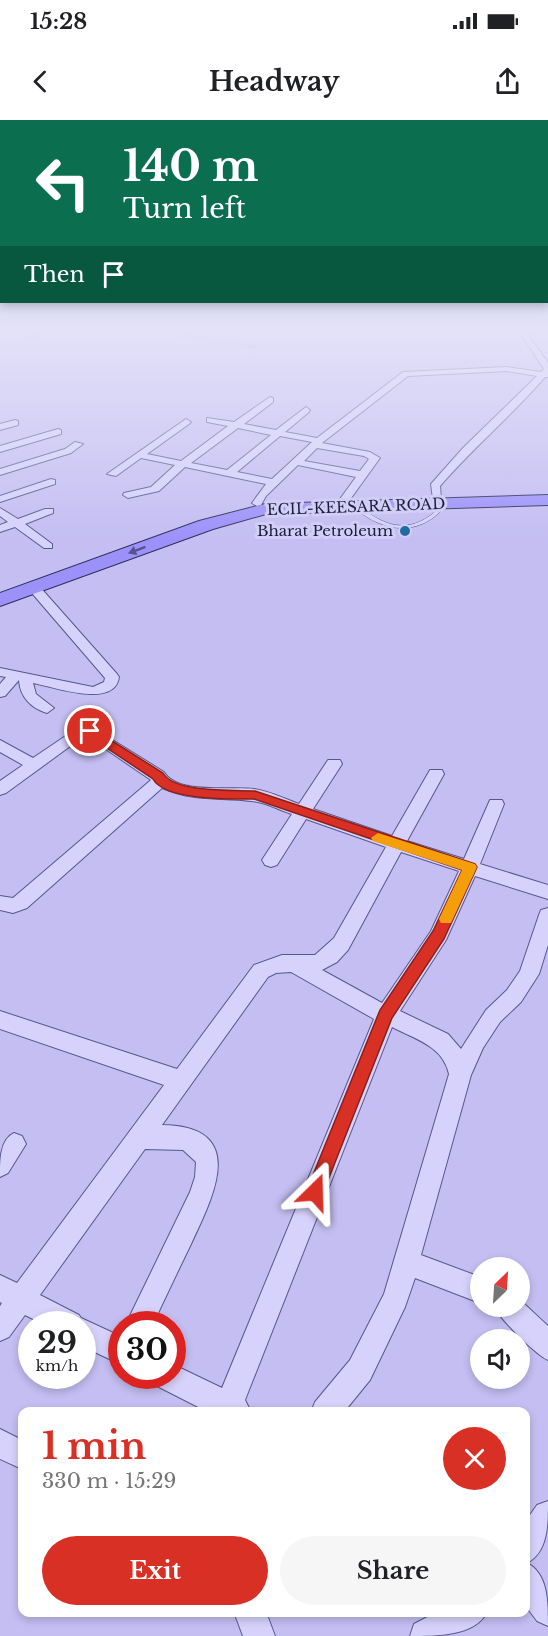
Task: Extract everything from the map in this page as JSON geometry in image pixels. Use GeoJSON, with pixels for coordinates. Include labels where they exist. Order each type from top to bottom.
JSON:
{"type":"FeatureCollection","features":[{"type":"Feature","properties":{"kind":"main road","name":"ECIL-KEESARA ROAD"},"geometry":{"type":"LineString","coordinates":[[441,500],[548,494]]}},
{"type":"Feature","properties":{"kind":"main road","name":"ECIL-KEESARA ROAD"},"geometry":{"type":"LineString","coordinates":[[0,581],[99,556],[222,509],[257,503],[548,500]]}},
{"type":"Feature","properties":{"kind":"main road","name":"ECIL-KEESARA ROAD"},"geometry":{"type":"LineString","coordinates":[[160,534],[265,510],[350,502]]}},
{"type":"Feature","properties":{"kind":"main road","name":"ECIL-KEESARA ROAD"},"geometry":{"type":"LineString","coordinates":[[0,600],[35,589],[99,556]]}},
{"type":"Feature","properties":{"kind":"street"},"geometry":{"type":"LineString","coordinates":[[257,503],[274,483],[317,443],[374,399]]}},
{"type":"Feature","properties":{"kind":"street"},"geometry":{"type":"LineString","coordinates":[[441,500],[435,486],[447,470],[520,399]]}},
{"type":"Feature","properties":{"kind":"street"},"geometry":{"type":"LineString","coordinates":[[155,489],[183,464],[270,400]]}},
{"type":"Feature","properties":{"kind":"street"},"geometry":{"type":"LineString","coordinates":[[229,474],[306,410]]}},
{"type":"Feature","properties":{"kind":"street"},"geometry":{"type":"LineString","coordinates":[[210,420],[279,433],[372,456],[375,460],[363,475],[350,502]]}},
{"type":"Feature","properties":{"kind":"street"},"geometry":{"type":"LineString","coordinates":[[112,474],[186,422]]}},
{"type":"Feature","properties":{"kind":"street"},"geometry":{"type":"LineString","coordinates":[[0,427],[15,423]]}},
{"type":"Feature","properties":{"kind":"street"},"geometry":{"type":"LineString","coordinates":[[0,449],[58,432]]}},
{"type":"Feature","properties":{"kind":"street"},"geometry":{"type":"LineString","coordinates":[[0,472],[69,450],[78,444]]}},
{"type":"Feature","properties":{"kind":"street"},"geometry":{"type":"LineString","coordinates":[[140,455],[274,483]]}},
{"type":"Feature","properties":{"kind":"street"},"geometry":{"type":"LineString","coordinates":[[296,462],[363,475]]}},
{"type":"Feature","properties":{"kind":"street"},"geometry":{"type":"LineString","coordinates":[[0,499],[51,482]]}},
{"type":"Feature","properties":{"kind":"street"},"geometry":{"type":"LineString","coordinates":[[128,495],[183,482]]}},
{"type":"Feature","properties":{"kind":"street"},"geometry":{"type":"LineString","coordinates":[[0,511],[48,546]]}},
{"type":"Feature","properties":{"kind":"street"},"geometry":{"type":"LineString","coordinates":[[0,529],[49,511]]}},
{"type":"Feature","properties":{"kind":"street"},"geometry":{"type":"LineString","coordinates":[[0,672],[93,691],[102,690],[111,684],[112,678],[35,589]]}},
{"type":"Feature","properties":{"kind":"street"},"geometry":{"type":"LineString","coordinates":[[0,693],[20,676]]}},
{"type":"Feature","properties":{"kind":"street"},"geometry":{"type":"LineString","coordinates":[[20,676],[27,695],[33,702],[47,708]]}},
{"type":"Feature","properties":{"kind":"street"},"geometry":{"type":"LineString","coordinates":[[0,789],[75,736],[90,731],[158,776],[160,781],[182,790],[203,794],[255,795],[398,845],[548,892]]}},
{"type":"Feature","properties":{"kind":"street"},"geometry":{"type":"LineString","coordinates":[[0,745],[34,765]]}},
{"type":"Feature","properties":{"kind":"street"},"geometry":{"type":"LineString","coordinates":[[271,860],[334,764]]}},
{"type":"Feature","properties":{"kind":"street"},"geometry":{"type":"LineString","coordinates":[[298,966],[318,963],[331,957],[341,944],[436,774]]}},
{"type":"Feature","properties":{"kind":"street"},"geometry":{"type":"LineString","coordinates":[[0,903],[13,906],[20,903],[160,781]]}},
{"type":"Feature","properties":{"kind":"street"},"geometry":{"type":"LineString","coordinates":[[234,1407],[386,1015],[439,935],[496,804]]}},
{"type":"Feature","properties":{"kind":"street"},"geometry":{"type":"LineString","coordinates":[[329,1407],[360,1370],[396,1298],[460,1074],[476,1041],[493,1016],[514,996],[529,974],[548,915]]}},
{"type":"Feature","properties":{"kind":"street"},"geometry":{"type":"LineString","coordinates":[[0,1328],[11,1293],[138,1138],[261,971],[271,964],[284,962],[298,966],[386,1015],[441,1041],[458,1062],[460,1074]]}},
{"type":"Feature","properties":{"kind":"street"},"geometry":{"type":"LineString","coordinates":[[0,1020],[180,1080]]}},
{"type":"Feature","properties":{"kind":"street"},"geometry":{"type":"LineString","coordinates":[[138,1138],[160,1135],[180,1137],[196,1144],[206,1155],[208,1162],[208,1178],[201,1196],[145,1311]]}},
{"type":"Feature","properties":{"kind":"street"},"geometry":{"type":"LineString","coordinates":[[0,1164],[14,1144]]}},
{"type":"Feature","properties":{"kind":"street"},"geometry":{"type":"LineString","coordinates":[[406,1262],[470,1286]]}},
{"type":"Feature","properties":{"kind":"street"},"geometry":{"type":"LineString","coordinates":[[11,1293],[45,1311]]}},
{"type":"Feature","properties":{"kind":"street"},"geometry":{"type":"LineString","coordinates":[[520,1317],[548,1346]]}},
{"type":"Feature","properties":{"kind":"street"},"geometry":{"type":"LineString","coordinates":[[186,1386],[229,1407]]}},
{"type":"Feature","properties":{"kind":"street"},"geometry":{"type":"LineString","coordinates":[[0,1444],[18,1453]]}},
{"type":"Feature","properties":{"kind":"street"},"geometry":{"type":"LineString","coordinates":[[530,1541],[548,1516]]}},
{"type":"Feature","properties":{"kind":"street"},"geometry":{"type":"LineString","coordinates":[[530,1585],[548,1610]]}},
{"type":"Feature","properties":{"kind":"street"},"geometry":{"type":"LineString","coordinates":[[252,1617],[259,1636]]}},
{"type":"Feature","properties":{"kind":"street"},"geometry":{"type":"LineString","coordinates":[[426,1636],[462,1617]]}},
{"type":"Feature","properties":{"kind":"slow traffic"},"geometry":{"type":"LineString","coordinates":[[378,838],[470,867],[446,919]]}},
{"type":"Feature","properties":{"kind":"place","name":"Bharat Petroleum"},"geometry":{"type":"Point","coordinates":[405,531]}},
{"type":"Feature","properties":{"kind":"route"},"geometry":{"type":"LineString","coordinates":[[90,731],[158,776],[160,781],[182,790],[203,794],[255,795],[398,845],[470,867],[439,935],[386,1015],[315,1192]]}}]}
